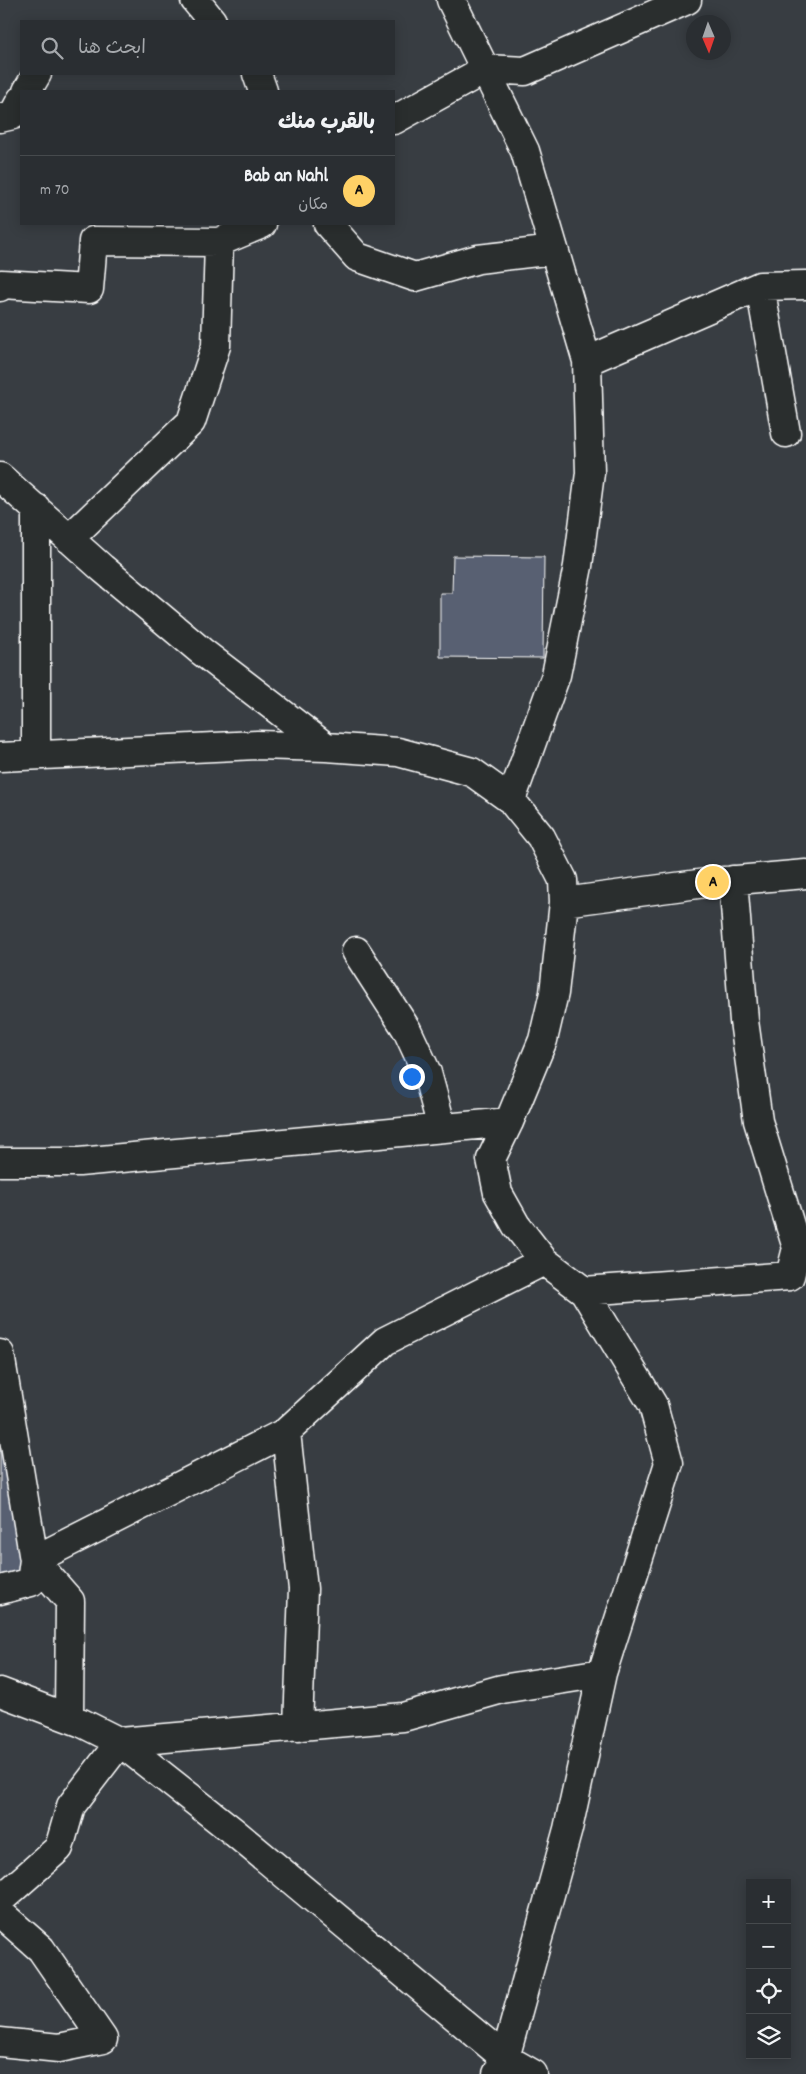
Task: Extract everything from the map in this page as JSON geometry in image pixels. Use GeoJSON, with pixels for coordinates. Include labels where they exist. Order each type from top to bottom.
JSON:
{"type":"FeatureCollection","features":[{"type":"Feature","properties":{"kind":"street"},"geometry":{"type":"LineString","coordinates":[[195,0],[211,20]]}},
{"type":"Feature","properties":{"kind":"street"},"geometry":{"type":"LineString","coordinates":[[451,0],[486,68],[525,151],[587,361],[590,473],[578,566],[556,674],[511,800]]}},
{"type":"Feature","properties":{"kind":"street"},"geometry":{"type":"LineString","coordinates":[[395,119],[486,68],[525,71],[687,0]]}},
{"type":"Feature","properties":{"kind":"street"},"geometry":{"type":"LineString","coordinates":[[28,90],[36,75]]}},
{"type":"Feature","properties":{"kind":"street"},"geometry":{"type":"LineString","coordinates":[[256,75],[263,90]]}},
{"type":"Feature","properties":{"kind":"street"},"geometry":{"type":"LineString","coordinates":[[0,118],[13,115],[20,102]]}},
{"type":"Feature","properties":{"kind":"street"},"geometry":{"type":"LineString","coordinates":[[0,287],[1,284],[89,289],[92,242],[219,242],[260,225]]}},
{"type":"Feature","properties":{"kind":"street"},"geometry":{"type":"LineString","coordinates":[[329,225],[357,257],[415,277],[478,259],[554,250]]}},
{"type":"Feature","properties":{"kind":"street"},"geometry":{"type":"LineString","coordinates":[[70,539],[191,422],[216,346],[219,242]]}},
{"type":"Feature","properties":{"kind":"street"},"geometry":{"type":"LineString","coordinates":[[587,361],[760,286],[806,285]]}},
{"type":"Feature","properties":{"kind":"street"},"geometry":{"type":"LineString","coordinates":[[760,286],[786,433]]}},
{"type":"Feature","properties":{"kind":"street"},"geometry":{"type":"LineString","coordinates":[[0,478],[102,568],[201,651],[326,746]]}},
{"type":"Feature","properties":{"kind":"street"},"geometry":{"type":"LineString","coordinates":[[36,508],[36,756]]}},
{"type":"Feature","properties":{"kind":"street"},"geometry":{"type":"LineString","coordinates":[[0,757],[257,745],[326,746],[398,752],[472,772],[511,800],[541,837],[563,880],[564,902],[554,992],[543,1040],[509,1122],[491,1159],[498,1193],[516,1225],[544,1261],[584,1291],[653,1405],[669,1463],[602,1673],[568,1829],[501,2066]]}},
{"type":"Feature","properties":{"kind":"street"},"geometry":{"type":"LineString","coordinates":[[564,902],[733,880],[806,874]]}},
{"type":"Feature","properties":{"kind":"street"},"geometry":{"type":"LineString","coordinates":[[584,1291],[790,1276],[797,1248],[758,1121],[744,1021],[733,880]]}},
{"type":"Feature","properties":{"kind":"street"},"geometry":{"type":"LineString","coordinates":[[356,951],[407,1030],[427,1073],[442,1128]]}},
{"type":"Feature","properties":{"kind":"street"},"geometry":{"type":"LineString","coordinates":[[0,1162],[79,1162],[509,1122]]}},
{"type":"Feature","properties":{"kind":"street"},"geometry":{"type":"LineString","coordinates":[[34,1560],[286,1432],[385,1341],[544,1261]]}},
{"type":"Feature","properties":{"kind":"street"},"geometry":{"type":"LineString","coordinates":[[0,1354],[34,1560],[31,1582],[0,1590]]}},
{"type":"Feature","properties":{"kind":"street"},"geometry":{"type":"LineString","coordinates":[[286,1432],[303,1589],[298,1727]]}},
{"type":"Feature","properties":{"kind":"street"},"geometry":{"type":"LineString","coordinates":[[34,1560],[70,1601],[69,1717]]}},
{"type":"Feature","properties":{"kind":"street"},"geometry":{"type":"LineString","coordinates":[[0,1900],[59,1848],[71,1806],[120,1742],[403,1717],[502,1689],[602,1673]]}},
{"type":"Feature","properties":{"kind":"street"},"geometry":{"type":"LineString","coordinates":[[0,1692],[69,1717],[120,1742],[234,1832],[501,2066],[533,2074]]}},
{"type":"Feature","properties":{"kind":"street"},"geometry":{"type":"LineString","coordinates":[[0,1913],[41,1949],[103,2039],[59,2048],[0,2042]]}},
{"type":"Feature","properties":{"kind":"building"},"geometry":{"type":"Polygon","coordinates":[[[453,556],[544,557],[543,658],[440,657],[440,593],[452,593],[453,556]]]}},
{"type":"Feature","properties":{"kind":"building"},"geometry":{"type":"Polygon","coordinates":[[[0,1439],[28,1576],[0,1582],[0,1439]]]}},
{"type":"Feature","properties":{"kind":"place","name":"Bab an Nahl"},"geometry":{"type":"Point","coordinates":[713,882]}}]}
